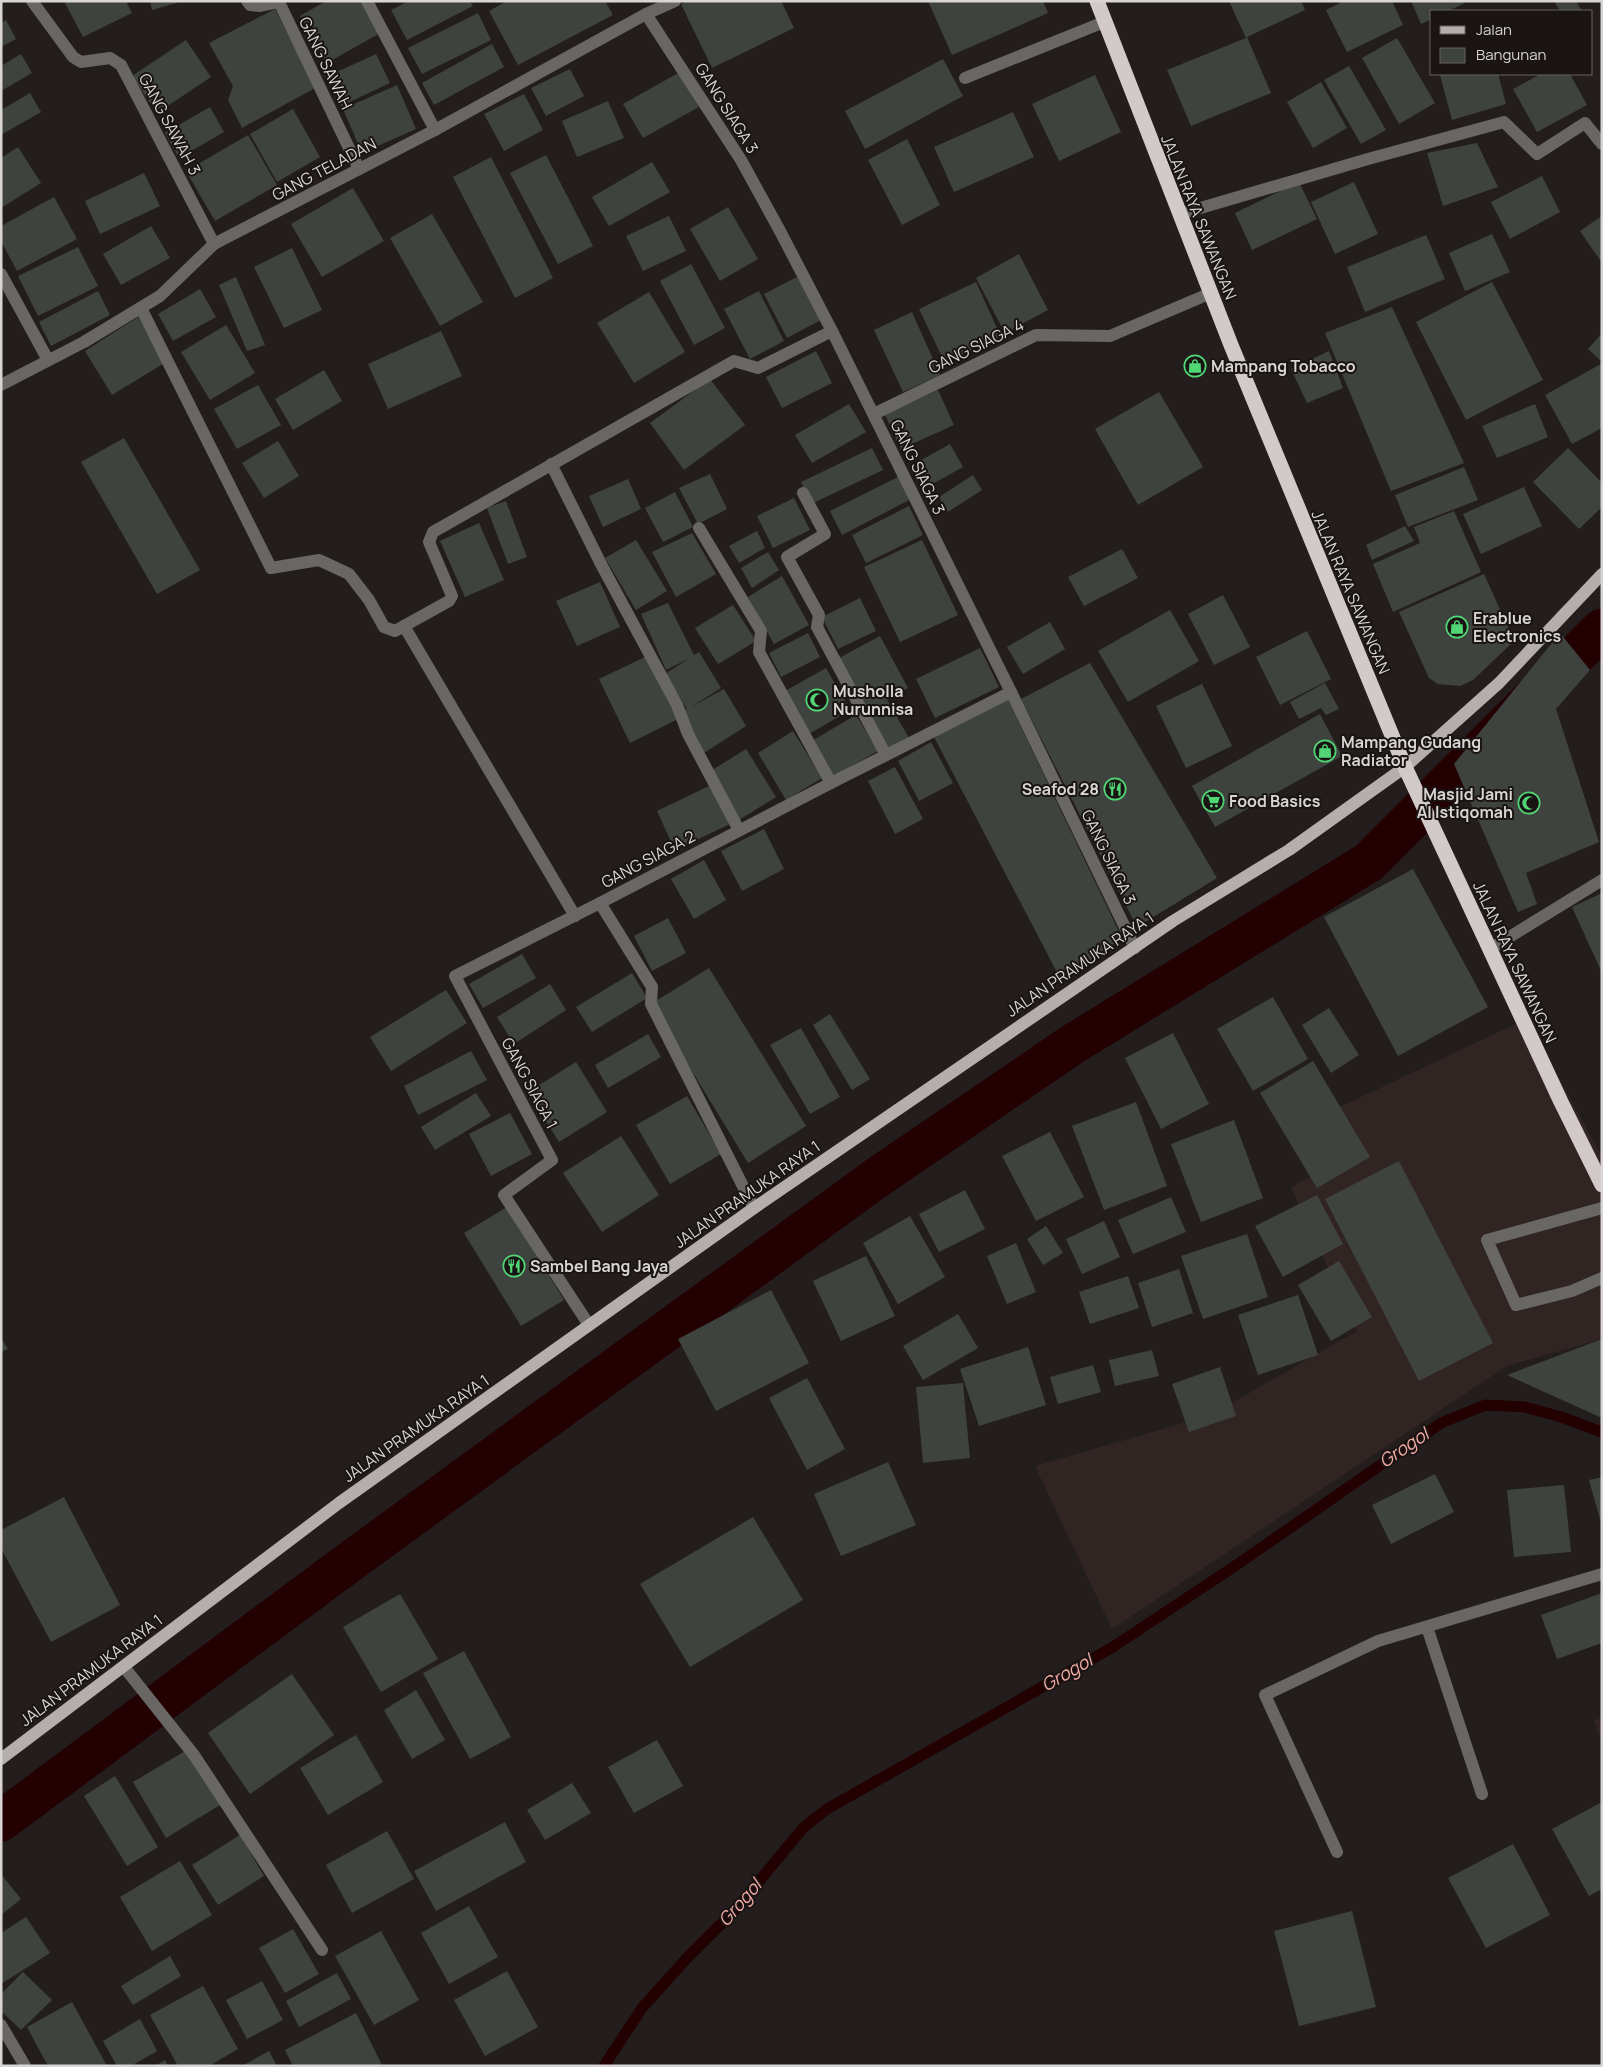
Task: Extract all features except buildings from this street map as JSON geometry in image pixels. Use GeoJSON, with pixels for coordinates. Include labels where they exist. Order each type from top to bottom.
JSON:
{"type":"FeatureCollection","features":[{"type":"Feature","properties":{"kind":"highway","name":"JALAN RAYA SAWANGAN"},"geometry":{"type":"LineString","coordinates":[[1096,1],[1291,492],[1405,767],[1420,794],[1490,949],[1602,1185]]}},
{"type":"Feature","properties":{"kind":"main road","name":"JALAN PRAMUKA RAYA 1"},"geometry":{"type":"LineString","coordinates":[[1,1759],[339,1503],[754,1208],[1173,921],[1289,850],[1405,767],[1500,683],[1602,574]]}},
{"type":"Feature","properties":{"kind":"street","name":"GANG SAWAH 3"},"geometry":{"type":"LineString","coordinates":[[32,1],[73,57],[81,62],[110,58],[121,65],[214,244]]}},
{"type":"Feature","properties":{"kind":"street","name":"GANG SAWAH"},"geometry":{"type":"LineString","coordinates":[[247,1],[250,5],[260,6],[279,2],[359,169]]}},
{"type":"Feature","properties":{"kind":"street"},"geometry":{"type":"LineString","coordinates":[[367,1],[435,130]]}},
{"type":"Feature","properties":{"kind":"street","name":"GANG TELADAN"},"geometry":{"type":"LineString","coordinates":[[1,385],[84,342],[160,296],[214,244],[435,130],[646,14],[675,1]]}},
{"type":"Feature","properties":{"kind":"street","name":"GANG SIAGA 3"},"geometry":{"type":"LineString","coordinates":[[646,14],[741,160],[780,231],[874,414],[1135,948]]}},
{"type":"Feature","properties":{"kind":"street"},"geometry":{"type":"LineString","coordinates":[[965,78],[1104,22]]}},
{"type":"Feature","properties":{"kind":"street"},"geometry":{"type":"LineString","coordinates":[[1180,214],[1368,159],[1504,122],[1537,154],[1585,123],[1602,144]]}},
{"type":"Feature","properties":{"kind":"street"},"geometry":{"type":"LineString","coordinates":[[1,274],[48,360]]}},
{"type":"Feature","properties":{"kind":"street","name":"GANG SIAGA 4"},"geometry":{"type":"LineString","coordinates":[[874,414],[1036,335],[1110,336],[1211,293]]}},
{"type":"Feature","properties":{"kind":"street"},"geometry":{"type":"LineString","coordinates":[[140,308],[271,568],[319,560],[349,574],[369,600],[384,627],[394,631],[449,601],[452,596],[429,542],[433,532],[734,360],[758,368],[832,331]]}},
{"type":"Feature","properties":{"kind":"street"},"geometry":{"type":"LineString","coordinates":[[552,464],[602,566],[678,705],[688,734],[739,830]]}},
{"type":"Feature","properties":{"kind":"street"},"geometry":{"type":"LineString","coordinates":[[803,493],[825,534],[787,557],[818,615],[817,626],[886,755]]}},
{"type":"Feature","properties":{"kind":"street"},"geometry":{"type":"LineString","coordinates":[[699,528],[760,631],[759,652],[831,783]]}},
{"type":"Feature","properties":{"kind":"street"},"geometry":{"type":"LineString","coordinates":[[404,626],[574,916]]}},
{"type":"Feature","properties":{"kind":"street","name":"GANG SIAGA 2"},"geometry":{"type":"LineString","coordinates":[[754,1208],[651,1004],[652,987],[600,903],[1011,692]]}},
{"type":"Feature","properties":{"kind":"street"},"geometry":{"type":"LineString","coordinates":[[1490,949],[1602,880]]}},
{"type":"Feature","properties":{"kind":"street","name":"GANG SIAGA 1"},"geometry":{"type":"LineString","coordinates":[[589,1325],[504,1195],[552,1160],[455,976],[600,903]]}},
{"type":"Feature","properties":{"kind":"street"},"geometry":{"type":"LineString","coordinates":[[1602,1208],[1487,1240],[1516,1305],[1572,1292],[1602,1278]]}},
{"type":"Feature","properties":{"kind":"street"},"geometry":{"type":"LineString","coordinates":[[1337,1852],[1265,1695],[1378,1641],[1602,1574]]}},
{"type":"Feature","properties":{"kind":"street"},"geometry":{"type":"LineString","coordinates":[[1427,1627],[1482,1794]]}},
{"type":"Feature","properties":{"kind":"street"},"geometry":{"type":"LineString","coordinates":[[124,1667],[194,1755],[322,1950]]}},
{"type":"Feature","properties":{"kind":"street"},"geometry":{"type":"LineString","coordinates":[[1,2025],[24,2066]]}},
{"type":"Feature","properties":{"kind":"shaded area"},"geometry":{"type":"Polygon","coordinates":[[[1526,1019],[1602,1156],[1602,1339],[1507,1366],[1112,1629],[1035,1466],[1211,1415],[1357,1331],[1291,1187],[1345,1159],[1325,1114],[1526,1019]]]}},
{"type":"Feature","properties":{"kind":"shaded area"},"geometry":{"type":"Polygon","coordinates":[[[1602,1718],[1602,1743],[1594,1720],[1602,1718]]]}},
{"type":"Feature","properties":{"kind":"waterway"},"geometry":{"type":"LineString","coordinates":[[1,1821],[355,1558],[875,1179],[1073,1044],[1369,862],[1602,629]]}},
{"type":"Feature","properties":{"kind":"waterway","name":"Grogol"},"geometry":{"type":"LineString","coordinates":[[604,2066],[642,2008],[687,1958],[736,1909],[803,1828],[827,1809],[1113,1647],[1238,1564],[1441,1423],[1485,1405],[1525,1407],[1561,1417],[1602,1432]]}},
{"type":"Feature","properties":{"kind":"place","name":"Mampang Tobacco"},"geometry":{"type":"Point","coordinates":[1195,366]}},
{"type":"Feature","properties":{"kind":"place","name":"Erablue Electronics"},"geometry":{"type":"Point","coordinates":[1457,627]}},
{"type":"Feature","properties":{"kind":"place","name":"Musholla Nurunnisa"},"geometry":{"type":"Point","coordinates":[817,700]}},
{"type":"Feature","properties":{"kind":"place","name":"Mampang Gudang Radiator"},"geometry":{"type":"Point","coordinates":[1325,751]}},
{"type":"Feature","properties":{"kind":"place","name":"Seafod 28"},"geometry":{"type":"Point","coordinates":[1115,789]}},
{"type":"Feature","properties":{"kind":"place","name":"Food Basics"},"geometry":{"type":"Point","coordinates":[1213,801]}},
{"type":"Feature","properties":{"kind":"place","name":"Masjid Jami Al Istiqomah"},"geometry":{"type":"Point","coordinates":[1529,803]}},
{"type":"Feature","properties":{"kind":"place","name":"Sambel Bang Jaya"},"geometry":{"type":"Point","coordinates":[514,1266]}}]}
